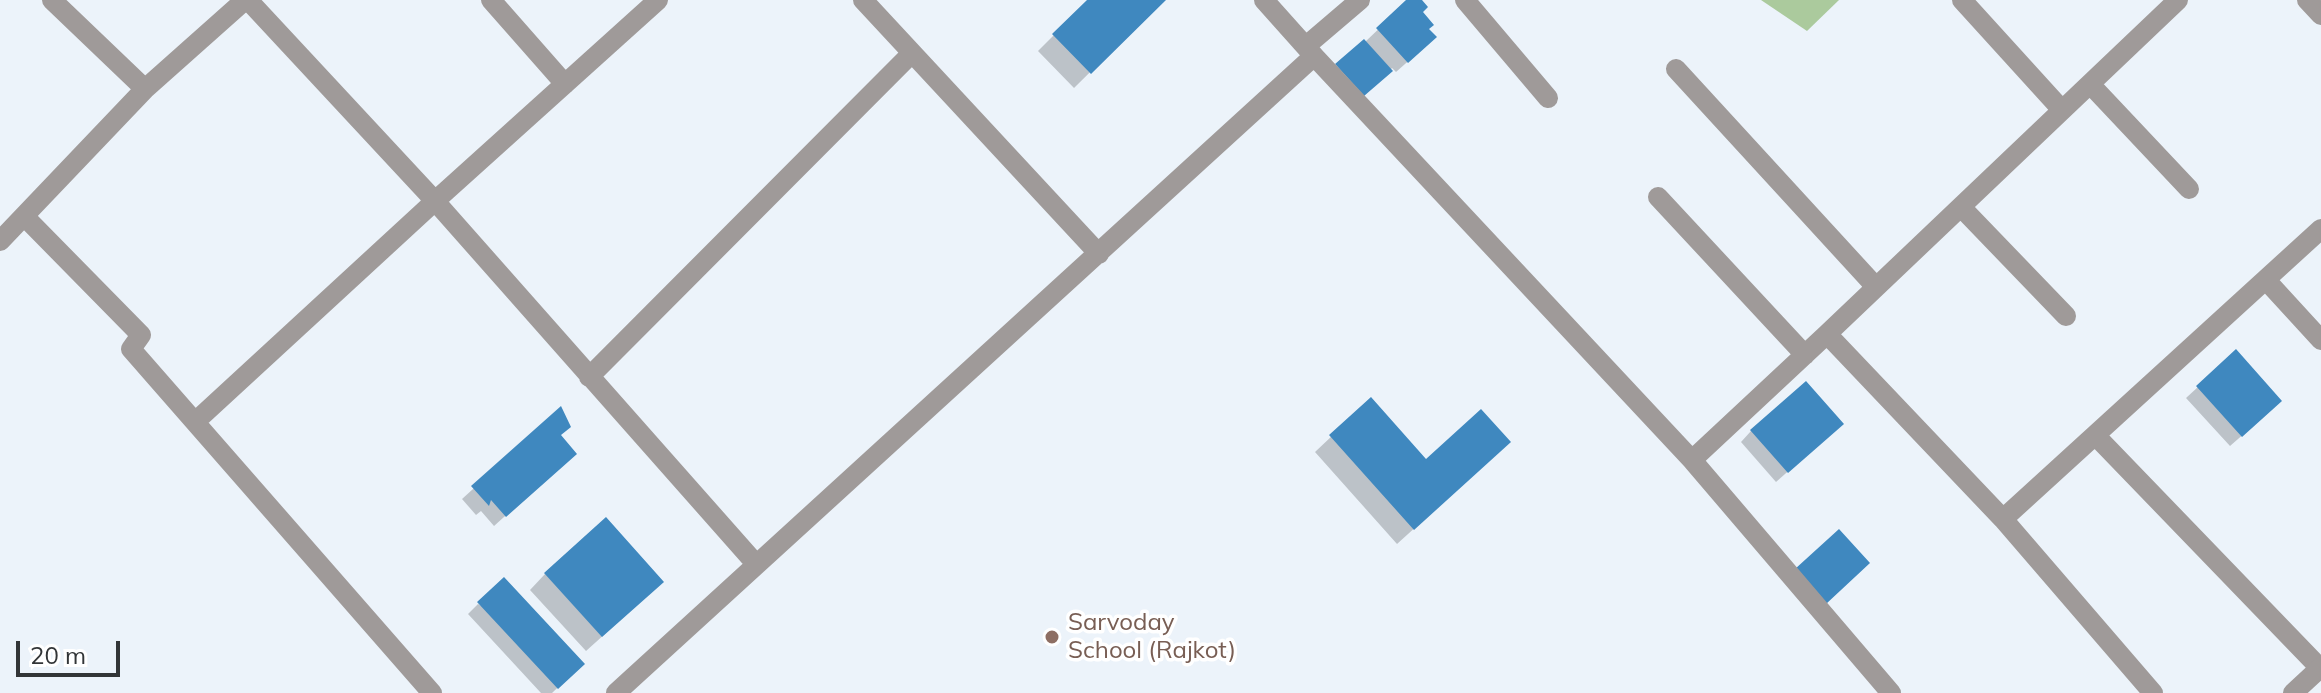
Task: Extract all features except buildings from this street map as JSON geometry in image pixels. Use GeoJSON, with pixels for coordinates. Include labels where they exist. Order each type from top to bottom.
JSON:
{"type":"FeatureCollection","features":[{"type":"Feature","properties":{"kind":"street"},"geometry":{"type":"LineString","coordinates":[[52,0],[145,89]]}},
{"type":"Feature","properties":{"kind":"street"},"geometry":{"type":"LineString","coordinates":[[0,241],[145,89],[246,0],[435,201],[756,564]]}},
{"type":"Feature","properties":{"kind":"street"},"geometry":{"type":"LineString","coordinates":[[491,0],[565,84]]}},
{"type":"Feature","properties":{"kind":"street"},"geometry":{"type":"LineString","coordinates":[[196,421],[658,0]]}},
{"type":"Feature","properties":{"kind":"street"},"geometry":{"type":"LineString","coordinates":[[863,0],[1099,254]]}},
{"type":"Feature","properties":{"kind":"street"},"geometry":{"type":"LineString","coordinates":[[1264,0],[1692,460],[1891,693]]}},
{"type":"Feature","properties":{"kind":"street"},"geometry":{"type":"LineString","coordinates":[[616,693],[1099,254],[1360,0]]}},
{"type":"Feature","properties":{"kind":"street"},"geometry":{"type":"LineString","coordinates":[[1465,0],[1548,98]]}},
{"type":"Feature","properties":{"kind":"street"},"geometry":{"type":"LineString","coordinates":[[1962,0],[2062,110]]}},
{"type":"Feature","properties":{"kind":"street"},"geometry":{"type":"LineString","coordinates":[[1692,460],[2178,0]]}},
{"type":"Feature","properties":{"kind":"street"},"geometry":{"type":"LineString","coordinates":[[2307,0],[2321,15]]}},
{"type":"Feature","properties":{"kind":"street"},"geometry":{"type":"LineString","coordinates":[[589,377],[912,53]]}},
{"type":"Feature","properties":{"kind":"street"},"geometry":{"type":"LineString","coordinates":[[1676,69],[1876,287]]}},
{"type":"Feature","properties":{"kind":"street"},"geometry":{"type":"LineString","coordinates":[[2090,84],[2189,189]]}},
{"type":"Feature","properties":{"kind":"street"},"geometry":{"type":"LineString","coordinates":[[1658,197],[1805,355]]}},
{"type":"Feature","properties":{"kind":"street"},"geometry":{"type":"LineString","coordinates":[[1961,207],[2066,316]]}},
{"type":"Feature","properties":{"kind":"street"},"geometry":{"type":"LineString","coordinates":[[24,216],[141,335],[131,349],[432,693]]}},
{"type":"Feature","properties":{"kind":"street"},"geometry":{"type":"LineString","coordinates":[[2003,519],[2321,229]]}},
{"type":"Feature","properties":{"kind":"street"},"geometry":{"type":"LineString","coordinates":[[2266,280],[2321,340]]}},
{"type":"Feature","properties":{"kind":"street"},"geometry":{"type":"LineString","coordinates":[[1827,334],[2003,519],[2153,693]]}},
{"type":"Feature","properties":{"kind":"street"},"geometry":{"type":"LineString","coordinates":[[2095,435],[2321,667],[2293,693]]}},
{"type":"Feature","properties":{"kind":"green space"},"geometry":{"type":"Polygon","coordinates":[[[1761,0],[1839,0],[1807,31],[1761,0]]]}},
{"type":"Feature","properties":{"kind":"place","name":"Sarvoday School (Rajkot)"},"geometry":{"type":"Point","coordinates":[1052,637]}}]}
